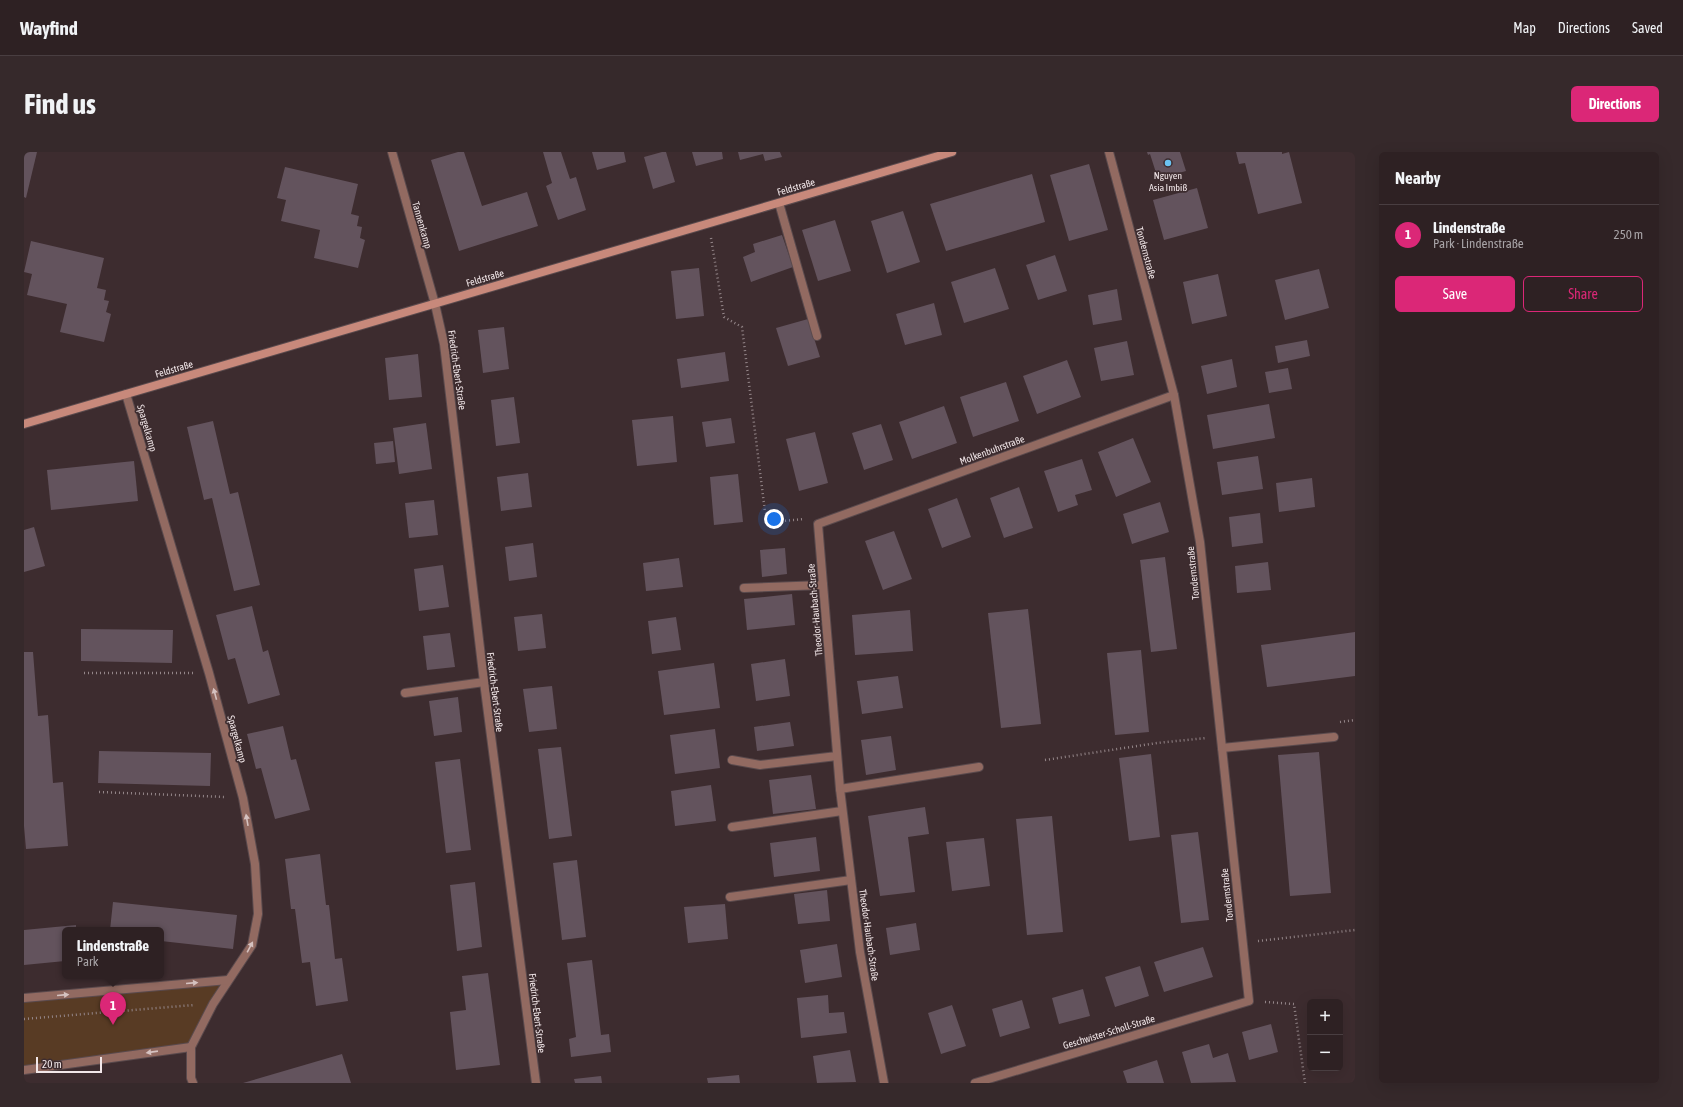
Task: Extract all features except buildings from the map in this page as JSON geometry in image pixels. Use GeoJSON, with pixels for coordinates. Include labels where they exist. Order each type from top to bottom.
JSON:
{"type":"FeatureCollection","features":[{"type":"Feature","properties":{"kind":"street","name":"Tannenkamp"},"geometry":{"type":"LineString","coordinates":[[392,152],[435,304]]}},
{"type":"Feature","properties":{"kind":"street","name":"Feldstraße"},"geometry":{"type":"LineString","coordinates":[[24,424],[952,152]]}},
{"type":"Feature","properties":{"kind":"street","name":"Tondernstraße"},"geometry":{"type":"LineString","coordinates":[[1109,152],[1174,395],[1200,542],[1222,736],[1222,748],[1249,1001]]}},
{"type":"Feature","properties":{"kind":"street"},"geometry":{"type":"LineString","coordinates":[[779,203],[817,336]]}},
{"type":"Feature","properties":{"kind":"street","name":"Friedrich-Ebert-Straße"},"geometry":{"type":"LineString","coordinates":[[435,304],[444,344],[484,682],[536,1083]]}},
{"type":"Feature","properties":{"kind":"street","name":"Spargelkamp"},"geometry":{"type":"LineString","coordinates":[[126,394],[209,673],[243,798],[255,864],[258,914],[252,945],[213,1004],[191,1047],[192,1083]]}},
{"type":"Feature","properties":{"kind":"street","name":"Molkenbuhrstraße"},"geometry":{"type":"LineString","coordinates":[[818,524],[1174,395]]}},
{"type":"Feature","properties":{"kind":"street","name":"Theodor-Haubach-Straße"},"geometry":{"type":"LineString","coordinates":[[818,524],[842,811],[860,952],[884,1083]]}},
{"type":"Feature","properties":{"kind":"street"},"geometry":{"type":"LineString","coordinates":[[744,588],[822,584]]}},
{"type":"Feature","properties":{"kind":"street"},"geometry":{"type":"LineString","coordinates":[[405,693],[484,682]]}},
{"type":"Feature","properties":{"kind":"street"},"geometry":{"type":"LineString","coordinates":[[1222,748],[1334,737]]}},
{"type":"Feature","properties":{"kind":"street"},"geometry":{"type":"LineString","coordinates":[[732,760],[760,765],[837,756]]}},
{"type":"Feature","properties":{"kind":"street"},"geometry":{"type":"LineString","coordinates":[[840,789],[979,767]]}},
{"type":"Feature","properties":{"kind":"street"},"geometry":{"type":"LineString","coordinates":[[732,827],[842,811]]}},
{"type":"Feature","properties":{"kind":"street"},"geometry":{"type":"LineString","coordinates":[[730,897],[851,880]]}},
{"type":"Feature","properties":{"kind":"street"},"geometry":{"type":"LineString","coordinates":[[24,998],[228,980]]}},
{"type":"Feature","properties":{"kind":"street","name":"Geschwister-Scholl-Straße"},"geometry":{"type":"LineString","coordinates":[[975,1083],[1249,1001]]}},
{"type":"Feature","properties":{"kind":"street"},"geometry":{"type":"LineString","coordinates":[[24,1070],[191,1047]]}},
{"type":"Feature","properties":{"kind":"path"},"geometry":{"type":"LineString","coordinates":[[709,223],[724,317],[742,327],[765,512],[773,522],[803,518],[818,524]]}},
{"type":"Feature","properties":{"kind":"path"},"geometry":{"type":"LineString","coordinates":[[84,673],[209,673]]}},
{"type":"Feature","properties":{"kind":"path"},"geometry":{"type":"LineString","coordinates":[[1045,760],[1157,743],[1222,736]]}},
{"type":"Feature","properties":{"kind":"path"},"geometry":{"type":"LineString","coordinates":[[99,792],[243,798]]}},
{"type":"Feature","properties":{"kind":"path"},"geometry":{"type":"LineString","coordinates":[[1242,943],[1355,930]]}},
{"type":"Feature","properties":{"kind":"path"},"geometry":{"type":"LineString","coordinates":[[1249,1001],[1294,1004],[1306,1083]]}},
{"type":"Feature","properties":{"kind":"path"},"geometry":{"type":"LineString","coordinates":[[24,1019],[213,1004]]}},
{"type":"Feature","properties":{"kind":"shaded area"},"geometry":{"type":"Polygon","coordinates":[[[228,979],[191,1047],[24,1070],[24,998],[228,979]]]}},
{"type":"Feature","properties":{"kind":"place","name":"Nguyen Asia Imbiß"},"geometry":{"type":"Point","coordinates":[1168,163]}},
{"type":"Feature","properties":{"kind":"place","name":"Lindenstraße"},"geometry":{"type":"Point","coordinates":[113,1025]}}]}
